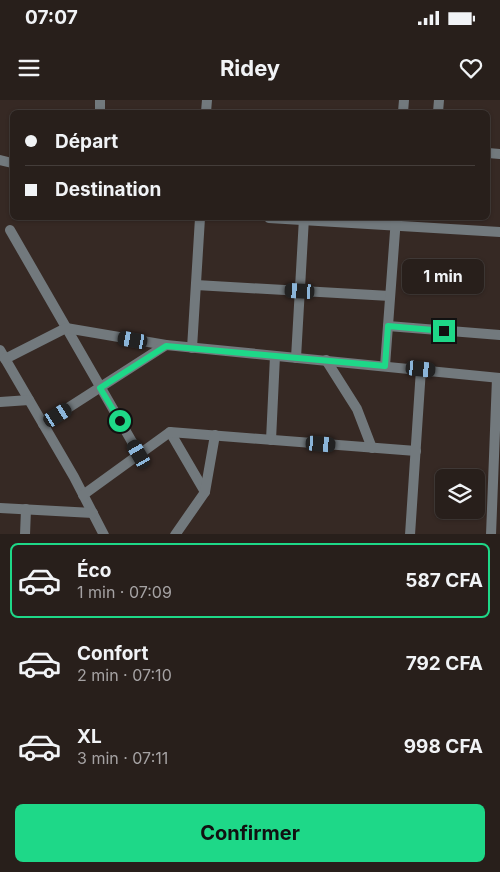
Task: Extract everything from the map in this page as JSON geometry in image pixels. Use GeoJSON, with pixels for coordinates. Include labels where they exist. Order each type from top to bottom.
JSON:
{"type":"FeatureCollection","features":[{"type":"Feature","properties":{"kind":"street"},"geometry":{"type":"LineString","coordinates":[[192,348],[200,220]]}},
{"type":"Feature","properties":{"kind":"street"},"geometry":{"type":"LineString","coordinates":[[296,358],[304,220]]}},
{"type":"Feature","properties":{"kind":"street"},"geometry":{"type":"LineString","coordinates":[[350,220],[432,223],[500,232]]}},
{"type":"Feature","properties":{"kind":"street"},"geometry":{"type":"LineString","coordinates":[[385,366],[395,221]]}},
{"type":"Feature","properties":{"kind":"street"},"geometry":{"type":"LineString","coordinates":[[10,230],[139,454]]}},
{"type":"Feature","properties":{"kind":"street"},"geometry":{"type":"LineString","coordinates":[[196,284],[390,296]]}},
{"type":"Feature","properties":{"kind":"street"},"geometry":{"type":"LineString","coordinates":[[388,326],[500,335]]}},
{"type":"Feature","properties":{"kind":"street"},"geometry":{"type":"LineString","coordinates":[[104,534],[44,424],[3,355],[66,328],[166,346],[421,369],[498,378],[491,534]]}},
{"type":"Feature","properties":{"kind":"street"},"geometry":{"type":"LineString","coordinates":[[44,424],[166,346]]}},
{"type":"Feature","properties":{"kind":"street"},"geometry":{"type":"LineString","coordinates":[[271,440],[275,356]]}},
{"type":"Feature","properties":{"kind":"street"},"geometry":{"type":"LineString","coordinates":[[326,360],[357,409],[372,448]]}},
{"type":"Feature","properties":{"kind":"street"},"geometry":{"type":"LineString","coordinates":[[410,534],[421,369]]}},
{"type":"Feature","properties":{"kind":"street"},"geometry":{"type":"LineString","coordinates":[[0,402],[29,400]]}},
{"type":"Feature","properties":{"kind":"street"},"geometry":{"type":"LineString","coordinates":[[83,495],[170,432],[416,451]]}},
{"type":"Feature","properties":{"kind":"street"},"geometry":{"type":"LineString","coordinates":[[170,432],[206,492]]}},
{"type":"Feature","properties":{"kind":"street"},"geometry":{"type":"LineString","coordinates":[[175,534],[206,492],[215,435]]}},
{"type":"Feature","properties":{"kind":"street"},"geometry":{"type":"LineString","coordinates":[[0,508],[93,513]]}},
{"type":"Feature","properties":{"kind":"street"},"geometry":{"type":"LineString","coordinates":[[24,534],[26,510]]}},
{"type":"Feature","properties":{"kind":"route"},"geometry":{"type":"LineString","coordinates":[[120,421],[100,388],[166,346],[385,366],[388,326],[444,331]]}}]}
